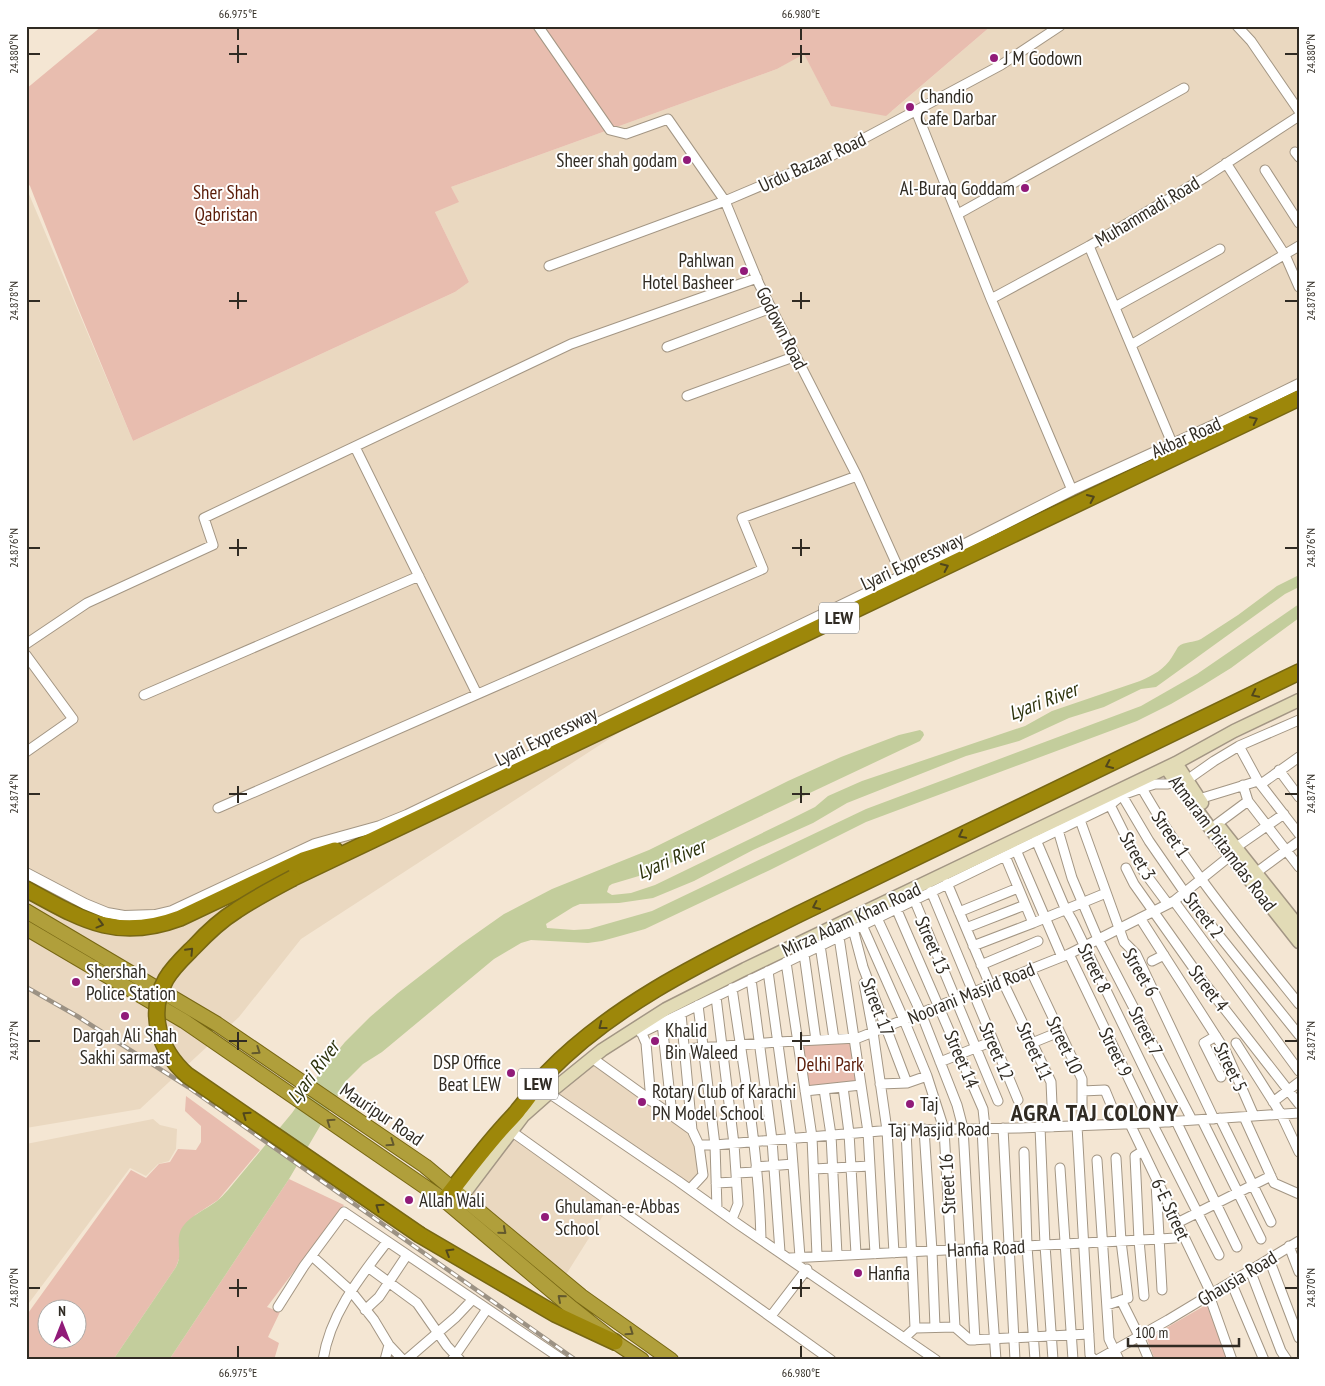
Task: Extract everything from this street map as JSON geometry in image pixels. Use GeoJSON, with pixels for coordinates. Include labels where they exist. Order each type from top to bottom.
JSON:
{"type":"FeatureCollection","features":[{"type":"Feature","properties":{"kind":"highway","name":"Lyari Expressway"},"geometry":{"type":"LineString","coordinates":[[379,836],[439,810],[1299,398]]}},
{"type":"Feature","properties":{"kind":"highway","name":"LEW"},"geometry":{"type":"LineString","coordinates":[[453,1198],[504,1126],[543,1089],[557,1064],[611,1020],[651,993],[695,967],[799,914],[1299,672]]}},
{"type":"Feature","properties":{"kind":"highway","name":"LEW"},"geometry":{"type":"LineString","coordinates":[[26,889],[84,919],[106,926],[145,928],[161,925],[180,918],[303,860],[379,836]]}},
{"type":"Feature","properties":{"kind":"highway","name":"LEW"},"geometry":{"type":"LineString","coordinates":[[379,836],[264,893],[218,923],[173,969],[161,989],[156,1012],[160,1036],[170,1058],[187,1075],[420,1235],[555,1314],[615,1342]]}},
{"type":"Feature","properties":{"kind":"highway","name":"Mauripur Road"},"geometry":{"type":"LineString","coordinates":[[26,911],[217,1024],[425,1166],[453,1198],[572,1308],[615,1342],[642,1360]]}},
{"type":"Feature","properties":{"kind":"highway","name":"Mauripur Road"},"geometry":{"type":"LineString","coordinates":[[26,928],[184,1021],[413,1179],[453,1198],[581,1296],[671,1360]]}},
{"type":"Feature","properties":{"kind":"highway"},"geometry":{"type":"LineString","coordinates":[[26,934],[42,938]]}},
{"type":"Feature","properties":{"kind":"main road","name":"Mirza Adam Khan Road"},"geometry":{"type":"LineString","coordinates":[[453,1198],[511,1131],[543,1089],[640,1030],[666,1009],[736,973],[1037,830],[1140,784],[1234,731],[1299,700]]}},
{"type":"Feature","properties":{"kind":"main road","name":"Atmaram Pritamdas Road"},"geometry":{"type":"LineString","coordinates":[[1171,765],[1233,852],[1294,921],[1299,942]]}},
{"type":"Feature","properties":{"kind":"main road","name":"Atmaram Pritamdas Road"},"geometry":{"type":"LineString","coordinates":[[1182,781],[1198,798],[1217,824],[1233,852]]}},
{"type":"Feature","properties":{"kind":"street","name":"Godown Road"},"geometry":{"type":"LineString","coordinates":[[538,26],[610,130],[626,134],[668,119],[725,201],[771,308],[857,476],[902,576]]}},
{"type":"Feature","properties":{"kind":"street","name":"Urdu Bazaar Road"},"geometry":{"type":"LineString","coordinates":[[549,266],[725,201],[831,156],[1001,65],[1060,26]]}},
{"type":"Feature","properties":{"kind":"street"},"geometry":{"type":"LineString","coordinates":[[1237,26],[1251,41],[1299,111]]}},
{"type":"Feature","properties":{"kind":"street"},"geometry":{"type":"LineString","coordinates":[[958,214],[1184,88]]}},
{"type":"Feature","properties":{"kind":"street"},"geometry":{"type":"LineString","coordinates":[[916,110],[1072,490]]}},
{"type":"Feature","properties":{"kind":"street","name":"Muhammadi Road"},"geometry":{"type":"LineString","coordinates":[[992,299],[1089,246],[1226,163],[1299,116]]}},
{"type":"Feature","properties":{"kind":"street"},"geometry":{"type":"LineString","coordinates":[[1226,163],[1285,254],[1299,287]]}},
{"type":"Feature","properties":{"kind":"street"},"geometry":{"type":"LineString","coordinates":[[1265,170],[1299,223]]}},
{"type":"Feature","properties":{"kind":"street"},"geometry":{"type":"LineString","coordinates":[[1089,246],[1172,443]]}},
{"type":"Feature","properties":{"kind":"street"},"geometry":{"type":"LineString","coordinates":[[1131,345],[1299,246]]}},
{"type":"Feature","properties":{"kind":"street"},"geometry":{"type":"LineString","coordinates":[[1115,307],[1220,249]]}},
{"type":"Feature","properties":{"kind":"street"},"geometry":{"type":"LineString","coordinates":[[26,644],[87,603],[213,545],[204,518],[571,344],[757,278]]}},
{"type":"Feature","properties":{"kind":"street"},"geometry":{"type":"LineString","coordinates":[[667,347],[771,308]]}},
{"type":"Feature","properties":{"kind":"street"},"geometry":{"type":"LineString","coordinates":[[687,396],[796,356]]}},
{"type":"Feature","properties":{"kind":"street","name":"Akbar Road"},"geometry":{"type":"LineString","coordinates":[[26,873],[85,904],[108,913],[140,916],[172,911],[315,844],[380,826],[407,815],[902,576],[1072,490],[1299,384]]}},
{"type":"Feature","properties":{"kind":"street"},"geometry":{"type":"LineString","coordinates":[[355,447],[477,694]]}},
{"type":"Feature","properties":{"kind":"street"},"geometry":{"type":"LineString","coordinates":[[218,808],[763,569],[742,518],[857,476]]}},
{"type":"Feature","properties":{"kind":"street"},"geometry":{"type":"LineString","coordinates":[[144,695],[418,576]]}},
{"type":"Feature","properties":{"kind":"street"},"geometry":{"type":"LineString","coordinates":[[26,655],[73,719],[26,752]]}},
{"type":"Feature","properties":{"kind":"street"},"geometry":{"type":"LineString","coordinates":[[1140,784],[1182,781],[1239,746],[1299,720]]}},
{"type":"Feature","properties":{"kind":"street"},"geometry":{"type":"LineString","coordinates":[[1239,746],[1259,782],[1299,834]]}},
{"type":"Feature","properties":{"kind":"street"},"geometry":{"type":"LineString","coordinates":[[1198,798],[1259,782],[1299,757]]}},
{"type":"Feature","properties":{"kind":"street"},"geometry":{"type":"LineString","coordinates":[[1279,770],[1299,798]]}},
{"type":"Feature","properties":{"kind":"street","name":"Street 1"},"geometry":{"type":"LineString","coordinates":[[1140,784],[1155,811],[1202,880],[1299,1004]]}},
{"type":"Feature","properties":{"kind":"street"},"geometry":{"type":"LineString","coordinates":[[1243,785],[1248,800],[1299,867]]}},
{"type":"Feature","properties":{"kind":"street"},"geometry":{"type":"LineString","coordinates":[[651,1101],[646,1043],[640,1030],[662,1023],[1080,820],[1110,805],[1121,792]]}},
{"type":"Feature","properties":{"kind":"street","name":"Street 2"},"geometry":{"type":"LineString","coordinates":[[1121,792],[1149,841],[1186,893],[1299,1035]]}},
{"type":"Feature","properties":{"kind":"street"},"geometry":{"type":"LineString","coordinates":[[1217,824],[1248,800]]}},
{"type":"Feature","properties":{"kind":"street","name":"Street 3"},"geometry":{"type":"LineString","coordinates":[[1110,805],[1142,869],[1171,903],[1299,1071]]}},
{"type":"Feature","properties":{"kind":"street","name":"Noorani Masjid Road"},"geometry":{"type":"LineString","coordinates":[[684,1049],[853,1038],[885,1028],[1084,947],[1118,928],[1171,903],[1202,880],[1233,852],[1284,814]]}},
{"type":"Feature","properties":{"kind":"street","name":"Street 6"},"geometry":{"type":"LineString","coordinates":[[1080,820],[1124,942],[1136,954],[1217,1119],[1271,1222]]}},
{"type":"Feature","properties":{"kind":"street","name":"Street 7"},"geometry":{"type":"LineString","coordinates":[[1058,830],[1072,878],[1098,939],[1192,1120]]}},
{"type":"Feature","properties":{"kind":"street","name":"Street 8"},"geometry":{"type":"LineString","coordinates":[[1036,840],[1084,947],[1237,1247]]}},
{"type":"Feature","properties":{"kind":"street"},"geometry":{"type":"LineString","coordinates":[[1253,876],[1299,841]]}},
{"type":"Feature","properties":{"kind":"street","name":"Street 9"},"geometry":{"type":"LineString","coordinates":[[1016,850],[1045,917],[1219,1255]]}},
{"type":"Feature","properties":{"kind":"street"},"geometry":{"type":"LineString","coordinates":[[1005,856],[1033,922]]}},
{"type":"Feature","properties":{"kind":"street","name":"Street 4"},"geometry":{"type":"LineString","coordinates":[[1126,868],[1134,884],[1202,980],[1299,1104]]}},
{"type":"Feature","properties":{"kind":"street"},"geometry":{"type":"LineString","coordinates":[[947,884],[990,985]]}},
{"type":"Feature","properties":{"kind":"street"},"geometry":{"type":"LineString","coordinates":[[959,912],[1018,888]]}},
{"type":"Feature","properties":{"kind":"street","name":"Street 12"},"geometry":{"type":"LineString","coordinates":[[931,891],[1018,1100]]}},
{"type":"Feature","properties":{"kind":"street"},"geometry":{"type":"LineString","coordinates":[[974,946],[1106,893]]}},
{"type":"Feature","properties":{"kind":"street","name":"Street 13"},"geometry":{"type":"LineString","coordinates":[[914,900],[998,1101]]}},
{"type":"Feature","properties":{"kind":"street"},"geometry":{"type":"LineString","coordinates":[[966,928],[1025,905]]}},
{"type":"Feature","properties":{"kind":"street","name":"Street 14"},"geometry":{"type":"LineString","coordinates":[[896,908],[983,1109],[988,1248],[996,1360]]}},
{"type":"Feature","properties":{"kind":"street"},"geometry":{"type":"LineString","coordinates":[[877,918],[920,1013],[957,1105],[963,1128],[976,1340]]}},
{"type":"Feature","properties":{"kind":"street","name":"Street 5"},"geometry":{"type":"LineString","coordinates":[[1140,918],[1226,1052],[1254,1116]]}},
{"type":"Feature","properties":{"kind":"street","name":"Street 16"},"geometry":{"type":"LineString","coordinates":[[862,925],[927,1076],[944,1129],[955,1327]]}},
{"type":"Feature","properties":{"kind":"street","name":"Street 17"},"geometry":{"type":"LineString","coordinates":[[853,930],[868,982],[907,1083]]}},
{"type":"Feature","properties":{"kind":"street"},"geometry":{"type":"LineString","coordinates":[[839,936],[868,1132],[875,1254]]}},
{"type":"Feature","properties":{"kind":"street"},"geometry":{"type":"LineString","coordinates":[[981,965],[1038,941]]}},
{"type":"Feature","properties":{"kind":"street"},"geometry":{"type":"LineString","coordinates":[[820,945],[834,1039]]}},
{"type":"Feature","properties":{"kind":"street"},"geometry":{"type":"LineString","coordinates":[[804,954],[816,1040]]}},
{"type":"Feature","properties":{"kind":"street"},"geometry":{"type":"LineString","coordinates":[[1152,961],[1164,955]]}},
{"type":"Feature","properties":{"kind":"street"},"geometry":{"type":"LineString","coordinates":[[786,962],[812,1137],[817,1256]]}},
{"type":"Feature","properties":{"kind":"street","name":"Street 10"},"geometry":{"type":"LineString","coordinates":[[1030,969],[1082,1079],[1079,1126],[1083,1243],[1090,1355],[1096,1360]]}},
{"type":"Feature","properties":{"kind":"street"},"geometry":{"type":"LineString","coordinates":[[768,971],[791,1139],[800,1257]]}},
{"type":"Feature","properties":{"kind":"street"},"geometry":{"type":"LineString","coordinates":[[751,980],[772,1140],[780,1252]]}},
{"type":"Feature","properties":{"kind":"street","name":"Street 11"},"geometry":{"type":"LineString","coordinates":[[1002,980],[1051,1082],[1053,1127]]}},
{"type":"Feature","properties":{"kind":"street"},"geometry":{"type":"LineString","coordinates":[[868,982],[864,983],[874,1032],[886,1130],[894,1253]]}},
{"type":"Feature","properties":{"kind":"street"},"geometry":{"type":"LineString","coordinates":[[732,988],[753,1142],[761,1239]]}},
{"type":"Feature","properties":{"kind":"street"},"geometry":{"type":"LineString","coordinates":[[716,997],[734,1144],[738,1204],[732,1219]]}},
{"type":"Feature","properties":{"kind":"street"},"geometry":{"type":"LineString","coordinates":[[698,1005],[715,1146],[718,1209]]}},
{"type":"Feature","properties":{"kind":"street"},"geometry":{"type":"LineString","coordinates":[[680,1014],[692,1130],[699,1145],[703,1175],[690,1189]]}},
{"type":"Feature","properties":{"kind":"street"},"geometry":{"type":"LineString","coordinates":[[662,1023],[672,1115]]}},
{"type":"Feature","properties":{"kind":"street"},"geometry":{"type":"LineString","coordinates":[[1032,1043],[1059,1032]]}},
{"type":"Feature","properties":{"kind":"street"},"geometry":{"type":"LineString","coordinates":[[1216,1036],[1204,1043],[1221,1077]]}},
{"type":"Feature","properties":{"kind":"street"},"geometry":{"type":"LineString","coordinates":[[940,1062],[993,1040]]}},
{"type":"Feature","properties":{"kind":"street"},"geometry":{"type":"LineString","coordinates":[[1236,1043],[1281,1114],[1299,1152]]}},
{"type":"Feature","properties":{"kind":"street"},"geometry":{"type":"LineString","coordinates":[[592,1058],[692,1130]]}},
{"type":"Feature","properties":{"kind":"street"},"geometry":{"type":"LineString","coordinates":[[880,1084],[907,1083],[927,1076]]}},
{"type":"Feature","properties":{"kind":"street"},"geometry":{"type":"LineString","coordinates":[[1273,1102],[1299,1082]]}},
{"type":"Feature","properties":{"kind":"street"},"geometry":{"type":"LineString","coordinates":[[805,1090],[861,1085]]}},
{"type":"Feature","properties":{"kind":"street"},"geometry":{"type":"LineString","coordinates":[[843,1087],[849,1134],[856,1254]]}},
{"type":"Feature","properties":{"kind":"street"},"geometry":{"type":"LineString","coordinates":[[543,1089],[936,1360]]}},
{"type":"Feature","properties":{"kind":"street"},"geometry":{"type":"LineString","coordinates":[[824,1089],[831,1135],[837,1255]]}},
{"type":"Feature","properties":{"kind":"street"},"geometry":{"type":"LineString","coordinates":[[1082,1091],[1105,1090],[1119,1124]]}},
{"type":"Feature","properties":{"kind":"street","name":"Taj Masjid Road"},"geometry":{"type":"LineString","coordinates":[[699,1145],[715,1146],[886,1130],[1130,1124],[1299,1113]]}},
{"type":"Feature","properties":{"kind":"street"},"geometry":{"type":"LineString","coordinates":[[1244,1117],[1274,1183],[1299,1194]]}},
{"type":"Feature","properties":{"kind":"street"},"geometry":{"type":"LineString","coordinates":[[1202,1120],[1261,1239]]}},
{"type":"Feature","properties":{"kind":"street","name":"6-E Street"},"geometry":{"type":"LineString","coordinates":[[1130,1124],[1210,1294],[1232,1360]]}},
{"type":"Feature","properties":{"kind":"street"},"geometry":{"type":"LineString","coordinates":[[1040,1127],[1045,1245],[1053,1360]]}},
{"type":"Feature","properties":{"kind":"street"},"geometry":{"type":"LineString","coordinates":[[1003,1128],[1015,1360]]}},
{"type":"Feature","properties":{"kind":"street"},"geometry":{"type":"LineString","coordinates":[[924,1129],[935,1328]]}},
{"type":"Feature","properties":{"kind":"street"},"geometry":{"type":"LineString","coordinates":[[906,1130],[915,1328]]}},
{"type":"Feature","properties":{"kind":"street"},"geometry":{"type":"LineString","coordinates":[[511,1131],[831,1360]]}},
{"type":"Feature","properties":{"kind":"street"},"geometry":{"type":"LineString","coordinates":[[1143,1151],[1135,1156],[1144,1296]]}},
{"type":"Feature","properties":{"kind":"street"},"geometry":{"type":"LineString","coordinates":[[1024,1152],[1027,1246],[1035,1360]]}},
{"type":"Feature","properties":{"kind":"street"},"geometry":{"type":"LineString","coordinates":[[1107,1305],[1128,1298],[1121,1241],[1116,1158]]}},
{"type":"Feature","properties":{"kind":"street"},"geometry":{"type":"LineString","coordinates":[[1097,1160],[1109,1339],[1119,1360]]}},
{"type":"Feature","properties":{"kind":"street"},"geometry":{"type":"LineString","coordinates":[[716,1183],[756,1170],[793,1164]]}},
{"type":"Feature","properties":{"kind":"street"},"geometry":{"type":"LineString","coordinates":[[814,1169],[870,1166]]}},
{"type":"Feature","properties":{"kind":"street"},"geometry":{"type":"LineString","coordinates":[[1060,1168],[1073,1360]]}},
{"type":"Feature","properties":{"kind":"street"},"geometry":{"type":"LineString","coordinates":[[1177,1223],[1271,1176]]}},
{"type":"Feature","properties":{"kind":"street"},"geometry":{"type":"LineString","coordinates":[[1156,1178],[1162,1290]]}},
{"type":"Feature","properties":{"kind":"street"},"geometry":{"type":"LineString","coordinates":[[278,1307],[344,1212],[563,1360]]}},
{"type":"Feature","properties":{"kind":"street","name":"Hanfia Road"},"geometry":{"type":"LineString","coordinates":[[789,1258],[1160,1239],[1174,1238],[1182,1234]]}},
{"type":"Feature","properties":{"kind":"street","name":"Ghausia Road"},"geometry":{"type":"LineString","coordinates":[[1096,1360],[1299,1241]]}},
{"type":"Feature","properties":{"kind":"street"},"geometry":{"type":"LineString","coordinates":[[323,1360],[325,1343],[350,1290],[387,1242]]}},
{"type":"Feature","properties":{"kind":"street"},"geometry":{"type":"LineString","coordinates":[[1289,1246],[1299,1272]]}},
{"type":"Feature","properties":{"kind":"street"},"geometry":{"type":"LineString","coordinates":[[365,1310],[379,1297],[407,1255]]}},
{"type":"Feature","properties":{"kind":"street"},"geometry":{"type":"LineString","coordinates":[[312,1256],[350,1290],[389,1345],[404,1360],[438,1332],[473,1299]]}},
{"type":"Feature","properties":{"kind":"street"},"geometry":{"type":"LineString","coordinates":[[1269,1259],[1299,1338]]}},
{"type":"Feature","properties":{"kind":"street"},"geometry":{"type":"LineString","coordinates":[[368,1267],[417,1303],[456,1358],[487,1309]]}},
{"type":"Feature","properties":{"kind":"street"},"geometry":{"type":"LineString","coordinates":[[771,1316],[807,1270]]}},
{"type":"Feature","properties":{"kind":"street"},"geometry":{"type":"LineString","coordinates":[[1250,1270],[1281,1350],[1287,1360]]}},
{"type":"Feature","properties":{"kind":"street"},"geometry":{"type":"LineString","coordinates":[[1231,1282],[1264,1360]]}},
{"type":"Feature","properties":{"kind":"street"},"geometry":{"type":"LineString","coordinates":[[1121,1300],[1149,1360]]}},
{"type":"Feature","properties":{"kind":"street"},"geometry":{"type":"LineString","coordinates":[[904,1338],[915,1328],[955,1327],[970,1340],[1088,1334]]}},
{"type":"Feature","properties":{"kind":"street"},"geometry":{"type":"LineString","coordinates":[[386,1360],[389,1345]]}},
{"type":"Feature","properties":{"kind":"shaded area"},"geometry":{"type":"Polygon","coordinates":[[[991,26],[1299,26],[1299,378],[1096,474],[942,552],[763,639],[301,939],[239,1017],[140,1109],[26,1128],[26,187],[133,441],[455,292],[469,282],[435,212],[451,187],[777,69],[804,53],[831,106],[892,111],[991,26]]]}},
{"type":"Feature","properties":{"kind":"shaded area","name":"Rotary Club of Karachi PN Model School"},"geometry":{"type":"Polygon","coordinates":[[[592,1058],[692,1130],[703,1175],[690,1189],[549,1093],[592,1058]]]}},
{"type":"Feature","properties":{"kind":"shaded area"},"geometry":{"type":"Polygon","coordinates":[[[153,1119],[160,1125],[177,1129],[176,1149],[169,1161],[158,1164],[146,1176],[130,1168],[26,1307],[26,1144],[153,1119]]]}},
{"type":"Feature","properties":{"kind":"shaded area","name":"Ghulaman-e-Abbas School"},"geometry":{"type":"Polygon","coordinates":[[[510,1131],[611,1203],[562,1281],[458,1188],[510,1131]]]}},
{"type":"Feature","properties":{"kind":"green space","name":"Sher Shah Qabristan"},"geometry":{"type":"Polygon","coordinates":[[[102,26],[991,26],[886,116],[831,106],[804,54],[777,69],[451,187],[459,202],[435,212],[469,282],[455,292],[133,441],[30,186],[26,182],[26,89],[102,26]]]}},
{"type":"Feature","properties":{"kind":"green space","name":"Delhi Park"},"geometry":{"type":"Polygon","coordinates":[[[853,1038],[860,1085],[805,1091],[798,1041],[853,1038]]]}},
{"type":"Feature","properties":{"kind":"green space"},"geometry":{"type":"Polygon","coordinates":[[[186,1096],[260,1150],[218,1200],[195,1215],[176,1267],[113,1360],[26,1360],[26,1316],[38,1299],[38,1348],[88,1348],[88,1298],[39,1298],[131,1170],[146,1178],[159,1164],[170,1162],[178,1149],[196,1150],[201,1142],[201,1126],[185,1111],[186,1096]]]}},
{"type":"Feature","properties":{"kind":"green space"},"geometry":{"type":"Polygon","coordinates":[[[289,1179],[344,1205],[267,1307],[280,1312],[268,1337],[279,1343],[274,1360],[169,1360],[289,1179]]]}},
{"type":"Feature","properties":{"kind":"green space"},"geometry":{"type":"Polygon","coordinates":[[[1211,1302],[1232,1360],[1155,1360],[1147,1339],[1211,1302]]]}},
{"type":"Feature","properties":{"kind":"water","name":"Lyari River"},"geometry":{"type":"Polygon","coordinates":[[[1299,575],[1299,587],[1285,594],[1156,687],[1141,689],[1104,707],[1069,718],[1019,741],[966,756],[847,803],[813,823],[753,850],[694,881],[653,898],[619,903],[580,904],[549,922],[546,924],[547,928],[589,929],[652,911],[866,809],[1141,706],[1197,674],[1299,604],[1299,618],[1231,668],[1171,704],[1137,721],[866,822],[645,929],[588,943],[531,940],[521,943],[494,959],[382,1052],[363,1064],[347,1080],[289,1179],[169,1360],[113,1360],[176,1267],[179,1258],[180,1232],[186,1222],[217,1201],[228,1190],[292,1113],[322,1070],[345,1042],[370,1017],[460,945],[504,914],[552,889],[649,850],[788,781],[841,757],[899,735],[920,730],[924,735],[920,741],[704,843],[659,870],[612,884],[607,892],[612,895],[631,893],[655,885],[815,807],[828,796],[862,781],[1025,726],[1052,711],[1140,681],[1162,669],[1180,645],[1201,639],[1277,586],[1299,575]]]}},
{"type":"Feature","properties":{"kind":"railway"},"geometry":{"type":"LineString","coordinates":[[26,987],[77,1016],[188,1087],[576,1360]]}},
{"type":"Feature","properties":{"kind":"place","name":"J M Godown"},"geometry":{"type":"Point","coordinates":[994,58]}},
{"type":"Feature","properties":{"kind":"place","name":"Chandio Cafe Darbar"},"geometry":{"type":"Point","coordinates":[910,107]}},
{"type":"Feature","properties":{"kind":"place","name":"Sheer shah godam"},"geometry":{"type":"Point","coordinates":[687,160]}},
{"type":"Feature","properties":{"kind":"place","name":"Al-Buraq Goddam"},"geometry":{"type":"Point","coordinates":[1025,188]}},
{"type":"Feature","properties":{"kind":"place","name":"Pahlwan Hotel Basheer"},"geometry":{"type":"Point","coordinates":[744,271]}},
{"type":"Feature","properties":{"kind":"place","name":"Shershah Police Station"},"geometry":{"type":"Point","coordinates":[76,982]}},
{"type":"Feature","properties":{"kind":"place","name":"Dargah Ali Shah Sakhi sarmast"},"geometry":{"type":"Point","coordinates":[125,1016]}},
{"type":"Feature","properties":{"kind":"place","name":"Khalid Bin Waleed"},"geometry":{"type":"Point","coordinates":[655,1041]}},
{"type":"Feature","properties":{"kind":"place","name":"DSP Office Beat LEW"},"geometry":{"type":"Point","coordinates":[511,1073]}},
{"type":"Feature","properties":{"kind":"place","name":"Rotary Club of Karachi PN Model School"},"geometry":{"type":"Point","coordinates":[642,1102]}},
{"type":"Feature","properties":{"kind":"place","name":"Taj"},"geometry":{"type":"Point","coordinates":[910,1104]}},
{"type":"Feature","properties":{"kind":"place","name":"Allah Wali"},"geometry":{"type":"Point","coordinates":[409,1200]}},
{"type":"Feature","properties":{"kind":"place","name":"Ghulaman-e-Abbas School"},"geometry":{"type":"Point","coordinates":[545,1217]}},
{"type":"Feature","properties":{"kind":"place","name":"Hanfia"},"geometry":{"type":"Point","coordinates":[858,1273]}},
{"type":"Feature","properties":{"kind":"district","name":"AGRA TAJ COLONY"},"geometry":{"type":"Point","coordinates":[1095,1113]}}]}
